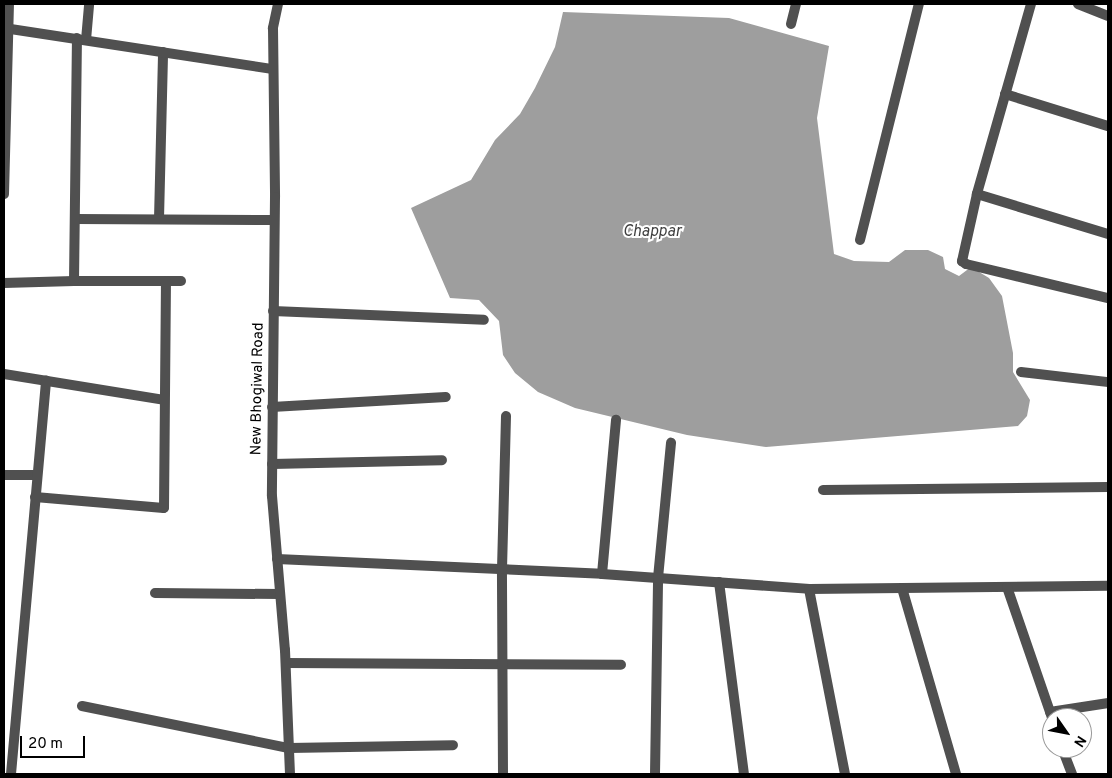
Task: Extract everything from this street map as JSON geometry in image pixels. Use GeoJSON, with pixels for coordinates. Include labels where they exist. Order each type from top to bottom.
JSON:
{"type":"FeatureCollection","features":[{"type":"Feature","properties":{"kind":"street"},"geometry":{"type":"LineString","coordinates":[[4,194],[6,28],[9,4]]}},
{"type":"Feature","properties":{"kind":"street"},"geometry":{"type":"LineString","coordinates":[[74,281],[74,219],[82,39],[89,4]]}},
{"type":"Feature","properties":{"kind":"street","name":"New Bhogiwal Road"},"geometry":{"type":"LineString","coordinates":[[278,4],[273,28],[272,464],[277,559],[286,663],[290,774]]}},
{"type":"Feature","properties":{"kind":"street"},"geometry":{"type":"LineString","coordinates":[[791,24],[796,4]]}},
{"type":"Feature","properties":{"kind":"street"},"geometry":{"type":"LineString","coordinates":[[860,240],[919,4]]}},
{"type":"Feature","properties":{"kind":"street"},"geometry":{"type":"LineString","coordinates":[[1031,4],[977,194],[962,257],[966,264],[1108,298]]}},
{"type":"Feature","properties":{"kind":"street"},"geometry":{"type":"LineString","coordinates":[[1078,4],[1108,16]]}},
{"type":"Feature","properties":{"kind":"street"},"geometry":{"type":"LineString","coordinates":[[6,28],[273,69]]}},
{"type":"Feature","properties":{"kind":"street"},"geometry":{"type":"LineString","coordinates":[[160,219],[163,52]]}},
{"type":"Feature","properties":{"kind":"street"},"geometry":{"type":"LineString","coordinates":[[1005,94],[1108,126]]}},
{"type":"Feature","properties":{"kind":"street"},"geometry":{"type":"LineString","coordinates":[[977,194],[1108,234]]}},
{"type":"Feature","properties":{"kind":"street"},"geometry":{"type":"LineString","coordinates":[[74,219],[274,220]]}},
{"type":"Feature","properties":{"kind":"street"},"geometry":{"type":"LineString","coordinates":[[35,497],[164,508],[166,281]]}},
{"type":"Feature","properties":{"kind":"street"},"geometry":{"type":"LineString","coordinates":[[4,283],[180,281]]}},
{"type":"Feature","properties":{"kind":"street"},"geometry":{"type":"LineString","coordinates":[[273,311],[484,320]]}},
{"type":"Feature","properties":{"kind":"street"},"geometry":{"type":"LineString","coordinates":[[1021,372],[1108,382]]}},
{"type":"Feature","properties":{"kind":"street"},"geometry":{"type":"LineString","coordinates":[[4,374],[164,400]]}},
{"type":"Feature","properties":{"kind":"street"},"geometry":{"type":"LineString","coordinates":[[11,774],[46,381]]}},
{"type":"Feature","properties":{"kind":"street"},"geometry":{"type":"LineString","coordinates":[[272,407],[446,397]]}},
{"type":"Feature","properties":{"kind":"street"},"geometry":{"type":"LineString","coordinates":[[503,774],[502,569],[506,416]]}},
{"type":"Feature","properties":{"kind":"street"},"geometry":{"type":"LineString","coordinates":[[602,574],[616,420]]}},
{"type":"Feature","properties":{"kind":"street"},"geometry":{"type":"LineString","coordinates":[[655,774],[658,578],[671,443]]}},
{"type":"Feature","properties":{"kind":"street"},"geometry":{"type":"LineString","coordinates":[[272,464],[442,460]]}},
{"type":"Feature","properties":{"kind":"street"},"geometry":{"type":"LineString","coordinates":[[4,474],[37,475]]}},
{"type":"Feature","properties":{"kind":"street"},"geometry":{"type":"LineString","coordinates":[[823,490],[1108,487]]}},
{"type":"Feature","properties":{"kind":"street"},"geometry":{"type":"LineString","coordinates":[[277,559],[602,574],[809,589],[1107,584]]}},
{"type":"Feature","properties":{"kind":"street"},"geometry":{"type":"LineString","coordinates":[[719,582],[744,774]]}},
{"type":"Feature","properties":{"kind":"street"},"geometry":{"type":"LineString","coordinates":[[1007,587],[1049,708]]}},
{"type":"Feature","properties":{"kind":"street"},"geometry":{"type":"LineString","coordinates":[[902,588],[956,774]]}},
{"type":"Feature","properties":{"kind":"street"},"geometry":{"type":"LineString","coordinates":[[809,589],[845,774]]}},
{"type":"Feature","properties":{"kind":"street"},"geometry":{"type":"LineString","coordinates":[[154,593],[280,594]]}},
{"type":"Feature","properties":{"kind":"street"},"geometry":{"type":"LineString","coordinates":[[286,663],[621,665]]}},
{"type":"Feature","properties":{"kind":"street"},"geometry":{"type":"LineString","coordinates":[[1084,708],[1108,703]]}},
{"type":"Feature","properties":{"kind":"street"},"geometry":{"type":"LineString","coordinates":[[82,706],[289,748],[453,745]]}},
{"type":"Feature","properties":{"kind":"street"},"geometry":{"type":"LineString","coordinates":[[1066,758],[1072,774]]}},
{"type":"Feature","properties":{"kind":"water","name":"Chappar"},"geometry":{"type":"Polygon","coordinates":[[[563,12],[729,18],[829,46],[817,118],[834,254],[854,261],[889,262],[905,250],[928,250],[943,257],[945,269],[959,276],[971,267],[989,278],[1002,296],[1013,353],[1013,372],[1030,400],[1027,416],[1018,426],[766,447],[687,435],[575,408],[538,392],[515,373],[503,355],[499,321],[479,300],[450,298],[411,208],[471,180],[495,140],[520,114],[535,88],[555,47],[563,12]]]}}]}
